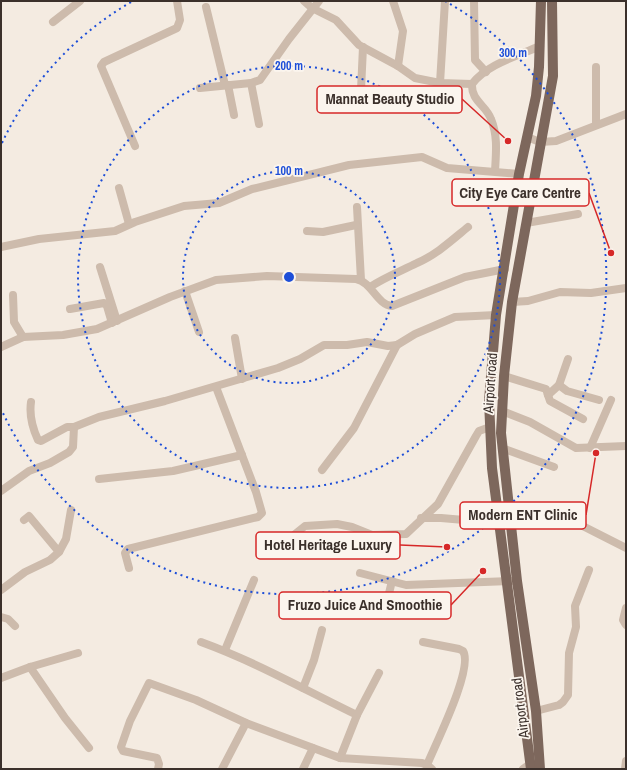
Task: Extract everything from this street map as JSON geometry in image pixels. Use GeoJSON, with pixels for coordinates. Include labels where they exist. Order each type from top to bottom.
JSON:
{"type":"FeatureCollection","features":[{"type":"Feature","properties":{"kind":"main road"},"geometry":{"type":"LineString","coordinates":[[528,767],[512,581],[499,523],[492,468],[489,401],[496,315],[505,268],[519,174],[536,96],[540,46],[541,1]]}},
{"type":"Feature","properties":{"kind":"main road","name":"Airport road"},"geometry":{"type":"LineString","coordinates":[[540,769],[536,711],[512,581],[510,513],[500,433],[504,376],[512,302],[553,76],[552,1]]}},
{"type":"Feature","properties":{"kind":"street"},"geometry":{"type":"LineString","coordinates":[[53,22],[80,1]]}},
{"type":"Feature","properties":{"kind":"street"},"geometry":{"type":"LineString","coordinates":[[135,146],[101,66],[104,62],[152,38],[177,28],[180,20],[177,1]]}},
{"type":"Feature","properties":{"kind":"street"},"geometry":{"type":"LineString","coordinates":[[304,1],[312,8],[336,20],[363,47],[398,66],[415,78],[440,83],[472,84],[486,72],[540,46]]}},
{"type":"Feature","properties":{"kind":"street"},"geometry":{"type":"LineString","coordinates":[[200,88],[251,83],[262,78],[289,39],[319,1]]}},
{"type":"Feature","properties":{"kind":"street"},"geometry":{"type":"LineString","coordinates":[[393,1],[403,31],[398,66]]}},
{"type":"Feature","properties":{"kind":"street"},"geometry":{"type":"LineString","coordinates":[[440,83],[445,1]]}},
{"type":"Feature","properties":{"kind":"street"},"geometry":{"type":"LineString","coordinates":[[474,1],[475,60],[486,72]]}},
{"type":"Feature","properties":{"kind":"street"},"geometry":{"type":"LineString","coordinates":[[206,7],[234,115]]}},
{"type":"Feature","properties":{"kind":"street"},"geometry":{"type":"LineString","coordinates":[[361,90],[363,47]]}},
{"type":"Feature","properties":{"kind":"street"},"geometry":{"type":"LineString","coordinates":[[596,67],[596,125]]}},
{"type":"Feature","properties":{"kind":"street"},"geometry":{"type":"LineString","coordinates":[[251,83],[259,124]]}},
{"type":"Feature","properties":{"kind":"street"},"geometry":{"type":"LineString","coordinates":[[472,84],[473,95],[490,117],[496,134],[495,171]]}},
{"type":"Feature","properties":{"kind":"street"},"geometry":{"type":"LineString","coordinates":[[527,138],[540,142],[561,140],[626,114]]}},
{"type":"Feature","properties":{"kind":"street"},"geometry":{"type":"LineString","coordinates":[[1,247],[39,239],[114,231],[129,224],[184,206],[219,203],[252,190],[349,164],[422,157],[447,168],[519,174]]}},
{"type":"Feature","properties":{"kind":"street"},"geometry":{"type":"LineString","coordinates":[[119,188],[129,224]]}},
{"type":"Feature","properties":{"kind":"street"},"geometry":{"type":"LineString","coordinates":[[357,208],[356,225],[361,280]]}},
{"type":"Feature","properties":{"kind":"street"},"geometry":{"type":"LineString","coordinates":[[526,223],[578,214]]}},
{"type":"Feature","properties":{"kind":"street"},"geometry":{"type":"LineString","coordinates":[[306,231],[323,232],[356,225]]}},
{"type":"Feature","properties":{"kind":"street"},"geometry":{"type":"LineString","coordinates":[[370,287],[387,276],[426,258],[449,243],[468,227]]}},
{"type":"Feature","properties":{"kind":"street"},"geometry":{"type":"LineString","coordinates":[[100,267],[114,322]]}},
{"type":"Feature","properties":{"kind":"street"},"geometry":{"type":"LineString","coordinates":[[1,347],[23,337],[79,333],[114,322],[185,291],[216,280],[241,277],[288,276],[361,280],[370,287],[383,302],[388,306],[392,306],[465,277],[505,268]]}},
{"type":"Feature","properties":{"kind":"street"},"geometry":{"type":"LineString","coordinates":[[512,302],[528,301],[560,292],[591,292],[626,288]]}},
{"type":"Feature","properties":{"kind":"street"},"geometry":{"type":"LineString","coordinates":[[185,291],[199,332]]}},
{"type":"Feature","properties":{"kind":"street"},"geometry":{"type":"LineString","coordinates":[[12,295],[14,322],[23,337]]}},
{"type":"Feature","properties":{"kind":"street"},"geometry":{"type":"LineString","coordinates":[[70,309],[104,303],[107,306],[114,322]]}},
{"type":"Feature","properties":{"kind":"street"},"geometry":{"type":"LineString","coordinates":[[31,402],[31,419],[39,441],[67,427],[74,427],[99,417],[216,387],[289,364],[324,345],[347,345],[367,342],[388,346],[397,345],[415,334],[455,317],[496,315]]}},
{"type":"Feature","properties":{"kind":"street"},"geometry":{"type":"LineString","coordinates":[[235,338],[242,379]]}},
{"type":"Feature","properties":{"kind":"street"},"geometry":{"type":"LineString","coordinates":[[322,470],[354,428],[397,345]]}},
{"type":"Feature","properties":{"kind":"street"},"geometry":{"type":"LineString","coordinates":[[548,395],[559,385],[568,359]]}},
{"type":"Feature","properties":{"kind":"street"},"geometry":{"type":"LineString","coordinates":[[504,376],[539,385],[546,389],[550,401],[583,418]]}},
{"type":"Feature","properties":{"kind":"street"},"geometry":{"type":"LineString","coordinates":[[559,385],[567,391],[600,400]]}},
{"type":"Feature","properties":{"kind":"street"},"geometry":{"type":"LineString","coordinates":[[129,568],[125,552],[128,549],[261,516],[262,510],[216,387]]}},
{"type":"Feature","properties":{"kind":"street"},"geometry":{"type":"LineString","coordinates":[[590,448],[611,400]]}},
{"type":"Feature","properties":{"kind":"street"},"geometry":{"type":"LineString","coordinates":[[502,410],[530,422],[574,448],[626,446]]}},
{"type":"Feature","properties":{"kind":"street"},"geometry":{"type":"LineString","coordinates":[[1,491],[24,475],[70,452],[73,446],[74,427]]}},
{"type":"Feature","properties":{"kind":"street"},"geometry":{"type":"LineString","coordinates":[[295,534],[305,526],[337,524],[352,527],[372,535],[402,535],[410,531],[438,504],[479,431],[490,427]]}},
{"type":"Feature","properties":{"kind":"street"},"geometry":{"type":"LineString","coordinates":[[502,448],[554,467]]}},
{"type":"Feature","properties":{"kind":"street"},"geometry":{"type":"LineString","coordinates":[[99,479],[164,473],[242,455]]}},
{"type":"Feature","properties":{"kind":"street"},"geometry":{"type":"LineString","coordinates":[[1,590],[25,572],[50,560],[59,552],[66,538],[70,510]]}},
{"type":"Feature","properties":{"kind":"street"},"geometry":{"type":"LineString","coordinates":[[510,513],[563,516],[626,548]]}},
{"type":"Feature","properties":{"kind":"street"},"geometry":{"type":"LineString","coordinates":[[24,520],[29,516],[59,552]]}},
{"type":"Feature","properties":{"kind":"street"},"geometry":{"type":"LineString","coordinates":[[422,518],[441,518],[499,523]]}},
{"type":"Feature","properties":{"kind":"street"},"geometry":{"type":"LineString","coordinates":[[536,711],[559,705],[564,702],[568,695],[569,653],[576,627],[575,606],[589,570]]}},
{"type":"Feature","properties":{"kind":"street"},"geometry":{"type":"LineString","coordinates":[[360,573],[406,584],[512,581]]}},
{"type":"Feature","properties":{"kind":"street"},"geometry":{"type":"LineString","coordinates":[[225,650],[254,580]]}},
{"type":"Feature","properties":{"kind":"street"},"geometry":{"type":"LineString","coordinates":[[384,614],[392,581]]}},
{"type":"Feature","properties":{"kind":"street"},"geometry":{"type":"LineString","coordinates":[[626,608],[623,620],[626,625]]}},
{"type":"Feature","properties":{"kind":"street"},"geometry":{"type":"LineString","coordinates":[[1,617],[8,619],[16,626]]}},
{"type":"Feature","properties":{"kind":"street"},"geometry":{"type":"LineString","coordinates":[[303,688],[314,660],[322,630]]}},
{"type":"Feature","properties":{"kind":"street"},"geometry":{"type":"LineString","coordinates":[[201,642],[225,650],[357,715]]}},
{"type":"Feature","properties":{"kind":"street"},"geometry":{"type":"LineString","coordinates":[[158,769],[159,764],[157,758],[123,751],[121,747],[130,720],[149,683],[196,700],[246,723],[340,758],[430,767],[459,690],[465,658],[464,654],[459,649],[423,642]]}},
{"type":"Feature","properties":{"kind":"street"},"geometry":{"type":"LineString","coordinates":[[1,678],[30,667],[78,653]]}},
{"type":"Feature","properties":{"kind":"street"},"geometry":{"type":"LineString","coordinates":[[30,667],[65,718],[89,748]]}},
{"type":"Feature","properties":{"kind":"street"},"geometry":{"type":"LineString","coordinates":[[340,758],[357,715],[379,673]]}},
{"type":"Feature","properties":{"kind":"street"},"geometry":{"type":"LineString","coordinates":[[222,769],[246,723]]}},
{"type":"Feature","properties":{"kind":"street"},"geometry":{"type":"LineString","coordinates":[[303,769],[313,748]]}},
{"type":"Feature","properties":{"kind":"street"},"geometry":{"type":"LineString","coordinates":[[625,769],[626,761]]}},
{"type":"Feature","properties":{"kind":"place","name":"Mannat Beauty Studio"},"geometry":{"type":"Point","coordinates":[508,141]}},
{"type":"Feature","properties":{"kind":"place","name":"City Eye Care Centre"},"geometry":{"type":"Point","coordinates":[611,253]}},
{"type":"Feature","properties":{"kind":"place","name":"Modern ENT Clinic"},"geometry":{"type":"Point","coordinates":[596,453]}},
{"type":"Feature","properties":{"kind":"place","name":"Hotel Heritage Luxury"},"geometry":{"type":"Point","coordinates":[447,547]}},
{"type":"Feature","properties":{"kind":"place","name":"Fruzo Juice And Smoothie"},"geometry":{"type":"Point","coordinates":[483,571]}}]}
